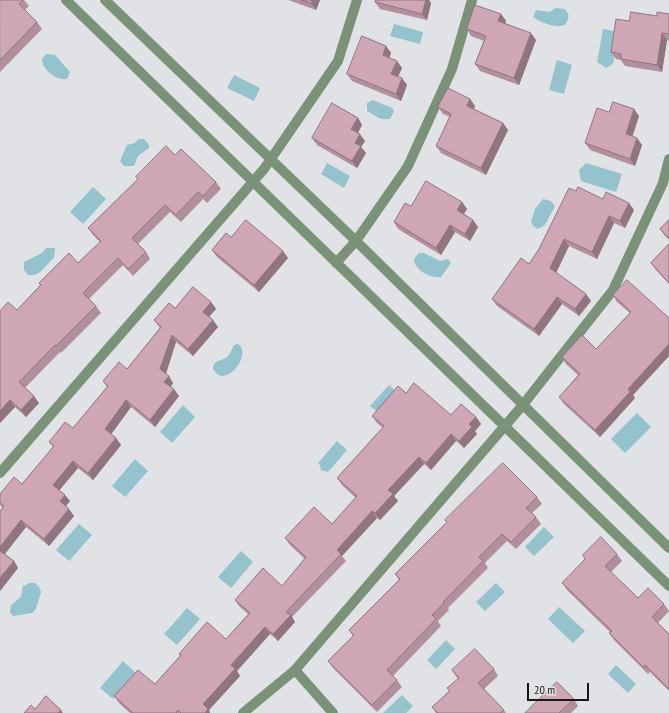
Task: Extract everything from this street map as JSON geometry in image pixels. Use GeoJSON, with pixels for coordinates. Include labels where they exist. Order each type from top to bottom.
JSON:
{"type":"FeatureCollection","features":[{"type":"Feature","properties":{"kind":"street"},"geometry":{"type":"LineString","coordinates":[[66,0],[669,586]]}},
{"type":"Feature","properties":{"kind":"street"},"geometry":{"type":"LineString","coordinates":[[106,0],[669,548]]}},
{"type":"Feature","properties":{"kind":"street"},"geometry":{"type":"LineString","coordinates":[[0,473],[253,183],[338,61],[357,0]]}},
{"type":"Feature","properties":{"kind":"street"},"geometry":{"type":"LineString","coordinates":[[336,263],[356,242],[408,166],[452,69],[472,0]]}},
{"type":"Feature","properties":{"kind":"street"},"geometry":{"type":"LineString","coordinates":[[243,713],[295,670],[522,406],[613,290],[663,183],[669,158]]}},
{"type":"Feature","properties":{"kind":"street"},"geometry":{"type":"LineString","coordinates":[[295,670],[333,713]]}},
{"type":"Feature","properties":{"kind":"water"},"geometry":{"type":"Polygon","coordinates":[[[555,8],[565,9],[567,11],[568,17],[565,25],[557,26],[549,24],[533,17],[536,10],[550,12],[555,8]]]}},
{"type":"Feature","properties":{"kind":"water"},"geometry":{"type":"Polygon","coordinates":[[[394,24],[423,32],[420,44],[390,36],[394,24]]]}},
{"type":"Feature","properties":{"kind":"water"},"geometry":{"type":"Polygon","coordinates":[[[603,29],[619,32],[613,64],[606,68],[597,62],[603,29]]]}},
{"type":"Feature","properties":{"kind":"water"},"geometry":{"type":"Polygon","coordinates":[[[46,54],[55,55],[70,72],[67,79],[59,78],[47,71],[44,67],[42,59],[46,54]]]}},
{"type":"Feature","properties":{"kind":"water"},"geometry":{"type":"Polygon","coordinates":[[[557,60],[572,65],[564,94],[549,90],[557,60]]]}},
{"type":"Feature","properties":{"kind":"water"},"geometry":{"type":"Polygon","coordinates":[[[234,75],[260,88],[254,101],[227,88],[234,75]]]}},
{"type":"Feature","properties":{"kind":"water"},"geometry":{"type":"Polygon","coordinates":[[[373,100],[392,108],[394,111],[390,119],[381,119],[367,111],[367,103],[373,100]]]}},
{"type":"Feature","properties":{"kind":"water"},"geometry":{"type":"Polygon","coordinates":[[[138,139],[144,139],[149,145],[149,148],[138,156],[134,166],[124,166],[120,161],[127,145],[135,143],[138,139]]]}},
{"type":"Feature","properties":{"kind":"water"},"geometry":{"type":"Polygon","coordinates":[[[327,163],[350,176],[344,188],[321,174],[327,163]]]}},
{"type":"Feature","properties":{"kind":"water"},"geometry":{"type":"Polygon","coordinates":[[[586,163],[622,174],[616,192],[581,181],[579,170],[586,163]]]}},
{"type":"Feature","properties":{"kind":"water"},"geometry":{"type":"Polygon","coordinates":[[[93,187],[106,199],[83,224],[70,212],[93,187]]]}},
{"type":"Feature","properties":{"kind":"water"},"geometry":{"type":"Polygon","coordinates":[[[543,199],[551,201],[555,206],[545,225],[538,229],[533,226],[531,222],[535,209],[543,199]]]}},
{"type":"Feature","properties":{"kind":"water"},"geometry":{"type":"Polygon","coordinates":[[[46,248],[55,248],[54,258],[40,272],[28,275],[24,270],[24,262],[42,253],[46,248]]]}},
{"type":"Feature","properties":{"kind":"water"},"geometry":{"type":"Polygon","coordinates":[[[419,253],[424,253],[440,261],[448,259],[451,263],[441,277],[428,275],[420,270],[415,263],[414,259],[419,253]]]}},
{"type":"Feature","properties":{"kind":"water"},"geometry":{"type":"Polygon","coordinates":[[[238,344],[242,349],[240,362],[231,373],[224,376],[218,375],[213,369],[214,364],[225,359],[234,345],[238,344]]]}},
{"type":"Feature","properties":{"kind":"water"},"geometry":{"type":"Polygon","coordinates":[[[389,385],[399,394],[380,414],[370,406],[389,385]]]}},
{"type":"Feature","properties":{"kind":"water"},"geometry":{"type":"Polygon","coordinates":[[[183,405],[195,417],[172,443],[160,432],[183,405]]]}},
{"type":"Feature","properties":{"kind":"water"},"geometry":{"type":"Polygon","coordinates":[[[637,413],[651,427],[625,453],[611,439],[637,413]]]}},
{"type":"Feature","properties":{"kind":"water"},"geometry":{"type":"Polygon","coordinates":[[[337,441],[347,450],[328,472],[321,470],[318,463],[337,441]]]}},
{"type":"Feature","properties":{"kind":"water"},"geometry":{"type":"Polygon","coordinates":[[[135,459],[148,471],[125,497],[112,486],[135,459]]]}},
{"type":"Feature","properties":{"kind":"water"},"geometry":{"type":"Polygon","coordinates":[[[79,524],[92,535],[69,561],[56,550],[79,524]]]}},
{"type":"Feature","properties":{"kind":"water"},"geometry":{"type":"Polygon","coordinates":[[[544,527],[554,537],[534,556],[525,547],[544,527]]]}},
{"type":"Feature","properties":{"kind":"water"},"geometry":{"type":"Polygon","coordinates":[[[241,551],[253,562],[231,588],[218,577],[241,551]]]}},
{"type":"Feature","properties":{"kind":"water"},"geometry":{"type":"Polygon","coordinates":[[[30,583],[35,583],[41,592],[36,609],[32,613],[13,616],[10,612],[11,605],[21,597],[23,586],[30,583]]]}},
{"type":"Feature","properties":{"kind":"water"},"geometry":{"type":"Polygon","coordinates":[[[496,583],[505,592],[485,611],[476,602],[496,583]]]}},
{"type":"Feature","properties":{"kind":"water"},"geometry":{"type":"Polygon","coordinates":[[[559,607],[585,631],[573,643],[548,619],[559,607]]]}},
{"type":"Feature","properties":{"kind":"water"},"geometry":{"type":"Polygon","coordinates":[[[187,608],[200,619],[177,645],[164,634],[187,608]]]}},
{"type":"Feature","properties":{"kind":"water"},"geometry":{"type":"Polygon","coordinates":[[[446,640],[455,649],[436,669],[427,660],[446,640]]]}},
{"type":"Feature","properties":{"kind":"water"},"geometry":{"type":"Polygon","coordinates":[[[123,661],[136,673],[113,699],[100,688],[123,661]]]}},
{"type":"Feature","properties":{"kind":"water"},"geometry":{"type":"Polygon","coordinates":[[[616,665],[636,684],[628,693],[608,674],[616,665]]]}},
{"type":"Feature","properties":{"kind":"water"},"geometry":{"type":"Polygon","coordinates":[[[402,695],[413,706],[406,713],[383,713],[402,695]]]}},
{"type":"Feature","properties":{"kind":"building"},"geometry":{"type":"Polygon","coordinates":[[[0,0],[23,0],[19,4],[37,22],[0,60],[0,0]]]}},
{"type":"Feature","properties":{"kind":"building"},"geometry":{"type":"Polygon","coordinates":[[[302,0],[312,0],[311,3],[302,0]]]}},
{"type":"Feature","properties":{"kind":"building"},"geometry":{"type":"Polygon","coordinates":[[[376,0],[426,0],[422,14],[375,2],[376,0]]]}},
{"type":"Feature","properties":{"kind":"building"},"geometry":{"type":"Polygon","coordinates":[[[475,5],[501,14],[498,21],[531,33],[514,78],[475,64],[486,36],[467,29],[475,5]]]}},
{"type":"Feature","properties":{"kind":"building"},"geometry":{"type":"Polygon","coordinates":[[[631,12],[657,16],[657,12],[669,14],[669,34],[662,33],[657,65],[621,59],[621,54],[611,52],[616,19],[629,21],[631,12]]]}},
{"type":"Feature","properties":{"kind":"building"},"geometry":{"type":"Polygon","coordinates":[[[362,36],[386,46],[383,55],[397,61],[391,74],[402,78],[396,94],[347,74],[362,36]]]}},
{"type":"Feature","properties":{"kind":"building"},"geometry":{"type":"Polygon","coordinates":[[[448,88],[470,99],[467,106],[503,123],[481,168],[436,146],[451,114],[438,107],[448,88]]]}},
{"type":"Feature","properties":{"kind":"building"},"geometry":{"type":"Polygon","coordinates":[[[613,102],[634,109],[626,134],[637,138],[630,159],[585,143],[597,108],[609,112],[613,102]]]}},
{"type":"Feature","properties":{"kind":"building"},"geometry":{"type":"Polygon","coordinates":[[[332,103],[358,118],[351,129],[360,134],[355,143],[361,146],[352,161],[312,138],[332,103]]]}},
{"type":"Feature","properties":{"kind":"building"},"geometry":{"type":"Polygon","coordinates":[[[166,146],[175,155],[181,149],[216,182],[203,196],[198,192],[176,215],[165,205],[132,238],[146,252],[128,269],[118,258],[83,293],[96,306],[19,382],[34,396],[21,410],[10,400],[0,411],[0,311],[8,302],[17,310],[41,285],[39,283],[69,253],[78,263],[101,241],[88,228],[138,179],[136,177],[166,146]]]}},
{"type":"Feature","properties":{"kind":"building"},"geometry":{"type":"Polygon","coordinates":[[[426,181],[462,202],[457,210],[473,220],[465,234],[450,225],[436,248],[394,222],[405,203],[411,206],[426,181]]]}},
{"type":"Feature","properties":{"kind":"building"},"geometry":{"type":"Polygon","coordinates":[[[578,187],[603,199],[606,192],[629,203],[620,221],[609,216],[592,252],[564,239],[550,268],[586,294],[575,309],[557,297],[534,329],[492,299],[521,258],[529,264],[539,249],[569,188],[576,191],[578,187]]]}},
{"type":"Feature","properties":{"kind":"building"},"geometry":{"type":"Polygon","coordinates":[[[246,220],[283,251],[254,285],[212,250],[226,233],[231,237],[246,220]]]}},
{"type":"Feature","properties":{"kind":"building"},"geometry":{"type":"Polygon","coordinates":[[[669,220],[669,238],[660,229],[669,220]]]}},
{"type":"Feature","properties":{"kind":"building"},"geometry":{"type":"Polygon","coordinates":[[[669,244],[669,283],[651,263],[669,244]]]}},
{"type":"Feature","properties":{"kind":"building"},"geometry":{"type":"Polygon","coordinates":[[[627,280],[669,318],[669,344],[628,389],[630,392],[595,430],[559,397],[580,374],[562,357],[582,335],[596,349],[631,312],[613,295],[627,280]]]}},
{"type":"Feature","properties":{"kind":"building"},"geometry":{"type":"Polygon","coordinates":[[[193,287],[211,302],[203,312],[213,320],[188,349],[172,335],[160,369],[169,376],[164,382],[174,389],[150,420],[126,400],[105,429],[116,438],[88,473],[73,461],[53,485],[65,495],[60,501],[69,509],[44,539],[21,520],[0,547],[0,511],[4,506],[0,503],[0,494],[14,477],[22,484],[54,446],[49,442],[65,422],[73,428],[108,386],[103,381],[119,362],[127,369],[161,327],[154,320],[169,303],[175,308],[193,287]]]}},
{"type":"Feature","properties":{"kind":"building"},"geometry":{"type":"Polygon","coordinates":[[[414,383],[451,415],[461,404],[476,417],[469,424],[472,427],[459,441],[451,434],[426,463],[419,457],[388,490],[393,494],[375,513],[372,511],[337,550],[341,554],[286,612],[291,615],[273,634],[265,627],[231,665],[235,669],[203,704],[208,709],[205,713],[181,713],[178,710],[176,713],[133,713],[114,696],[138,670],[155,684],[181,655],[179,654],[207,622],[226,639],[250,613],[235,600],[263,568],[282,586],[306,557],[285,538],[314,507],[332,524],[357,496],[337,478],[384,426],[372,416],[398,386],[406,393],[414,383]]]}},
{"type":"Feature","properties":{"kind":"building"},"geometry":{"type":"Polygon","coordinates":[[[503,463],[537,497],[526,508],[536,517],[511,542],[502,534],[479,557],[483,561],[432,615],[436,619],[387,670],[397,680],[372,705],[328,661],[354,635],[349,630],[400,579],[395,574],[447,522],[445,520],[503,463]]]}},
{"type":"Feature","properties":{"kind":"building"},"geometry":{"type":"Polygon","coordinates":[[[601,537],[617,554],[605,566],[638,598],[648,588],[664,604],[652,617],[669,634],[669,689],[645,665],[643,667],[609,633],[612,631],[562,583],[585,559],[583,555],[601,537]]]}},
{"type":"Feature","properties":{"kind":"building"},"geometry":{"type":"Polygon","coordinates":[[[0,551],[14,561],[0,578],[0,551]]]}},
{"type":"Feature","properties":{"kind":"building"},"geometry":{"type":"Polygon","coordinates":[[[475,649],[494,669],[478,683],[504,710],[500,713],[438,713],[432,707],[450,691],[447,688],[459,678],[452,670],[475,649]]]}},
{"type":"Feature","properties":{"kind":"building"},"geometry":{"type":"Polygon","coordinates":[[[557,682],[574,699],[559,713],[525,713],[557,682]]]}},
{"type":"Feature","properties":{"kind":"building"},"geometry":{"type":"Polygon","coordinates":[[[46,696],[61,710],[58,713],[24,713],[31,705],[35,709],[46,696]]]}}]}
